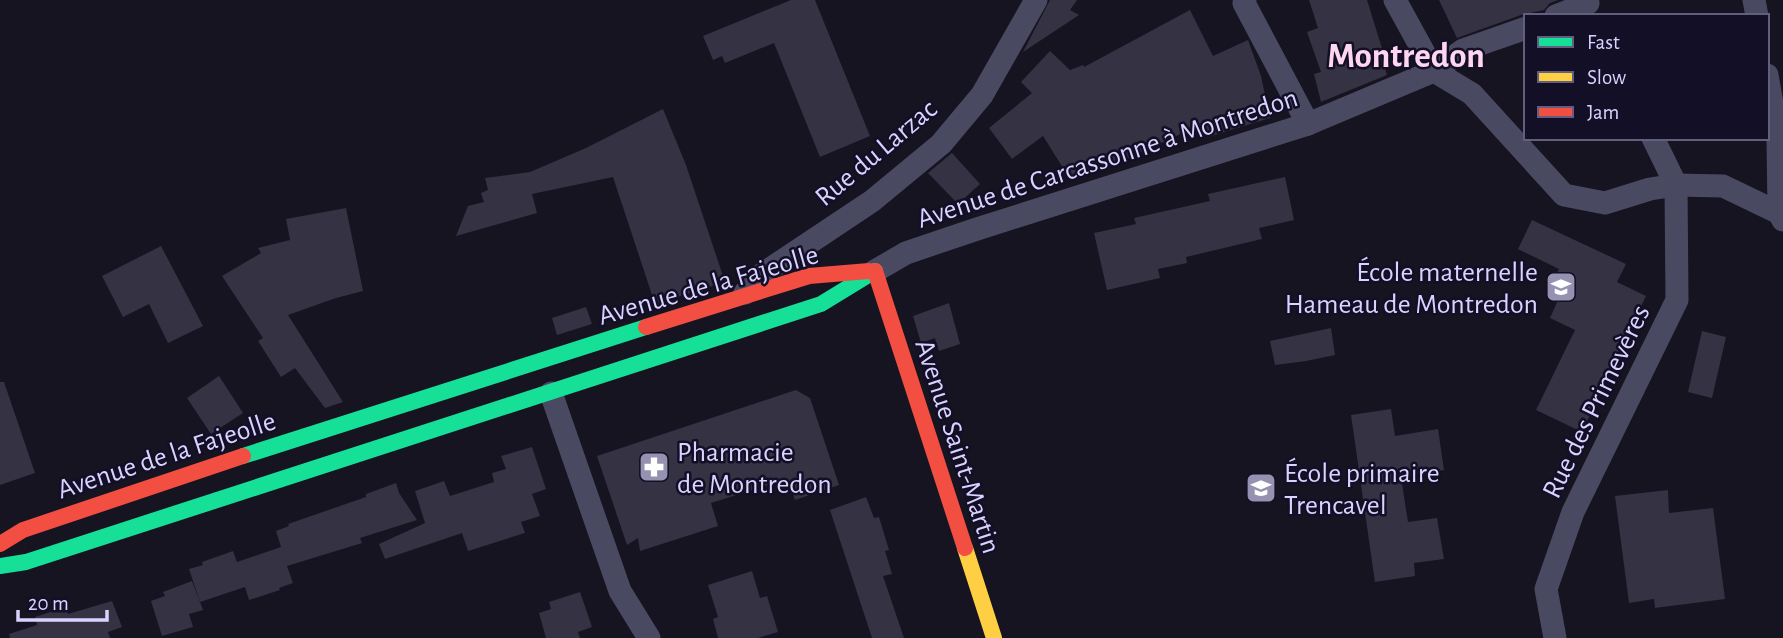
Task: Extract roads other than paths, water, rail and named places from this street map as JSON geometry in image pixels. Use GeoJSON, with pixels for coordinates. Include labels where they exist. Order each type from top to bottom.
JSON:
{"type":"FeatureCollection","features":[{"type":"Feature","properties":{"kind":"street","name":"Rue du Larzac"},"geometry":{"type":"LineString","coordinates":[[742,297],[761,275],[872,201],[941,144],[982,95],[1036,0]]}},
{"type":"Feature","properties":{"kind":"street"},"geometry":{"type":"LineString","coordinates":[[1245,0],[1244,3],[1308,124]]}},
{"type":"Feature","properties":{"kind":"street"},"geometry":{"type":"LineString","coordinates":[[1395,0],[1434,71],[1472,94],[1564,195],[1605,203],[1650,189],[1676,185],[1723,186],[1781,217]]}},
{"type":"Feature","properties":{"kind":"street"},"geometry":{"type":"LineString","coordinates":[[1563,14],[1590,6]]}},
{"type":"Feature","properties":{"kind":"street","name":"Avenue de Carcassonne à Montredon"},"geometry":{"type":"LineString","coordinates":[[874,271],[906,254],[977,229],[1308,124],[1434,71],[1463,50],[1524,29]]}},
{"type":"Feature","properties":{"kind":"street"},"geometry":{"type":"LineString","coordinates":[[1769,86],[1778,138],[1781,217]]}},
{"type":"Feature","properties":{"kind":"street"},"geometry":{"type":"LineString","coordinates":[[1654,140],[1676,185]]}},
{"type":"Feature","properties":{"kind":"street","name":"Rue des Primevères"},"geometry":{"type":"LineString","coordinates":[[1555,638],[1546,589],[1573,512],[1677,300],[1676,185]]}},
{"type":"Feature","properties":{"kind":"street","name":"Avenue de la Fajeolle"},"geometry":{"type":"LineString","coordinates":[[0,544],[23,530],[360,417],[809,276],[874,271]]}},
{"type":"Feature","properties":{"kind":"street","name":"Avenue de la Fajeolle"},"geometry":{"type":"LineString","coordinates":[[0,566],[26,562],[821,304],[874,271]]}},
{"type":"Feature","properties":{"kind":"street","name":"Avenue Saint-Martin"},"geometry":{"type":"LineString","coordinates":[[874,271],[994,638]]}},
{"type":"Feature","properties":{"kind":"street"},"geometry":{"type":"LineString","coordinates":[[742,297],[751,327]]}},
{"type":"Feature","properties":{"kind":"street"},"geometry":{"type":"LineString","coordinates":[[551,393],[620,591],[649,638]]}},
{"type":"Feature","properties":{"kind":"place","name":"École maternelle Hameau de Montredon"},"geometry":{"type":"Point","coordinates":[1561,287]}},
{"type":"Feature","properties":{"kind":"place","name":"Pharmacie de Montredon"},"geometry":{"type":"Point","coordinates":[654,467]}},
{"type":"Feature","properties":{"kind":"place","name":"École primaire Trencavel"},"geometry":{"type":"Point","coordinates":[1261,488]}},
{"type":"Feature","properties":{"kind":"district","name":"Montredon"},"geometry":{"type":"Point","coordinates":[1406,55]}}]}
